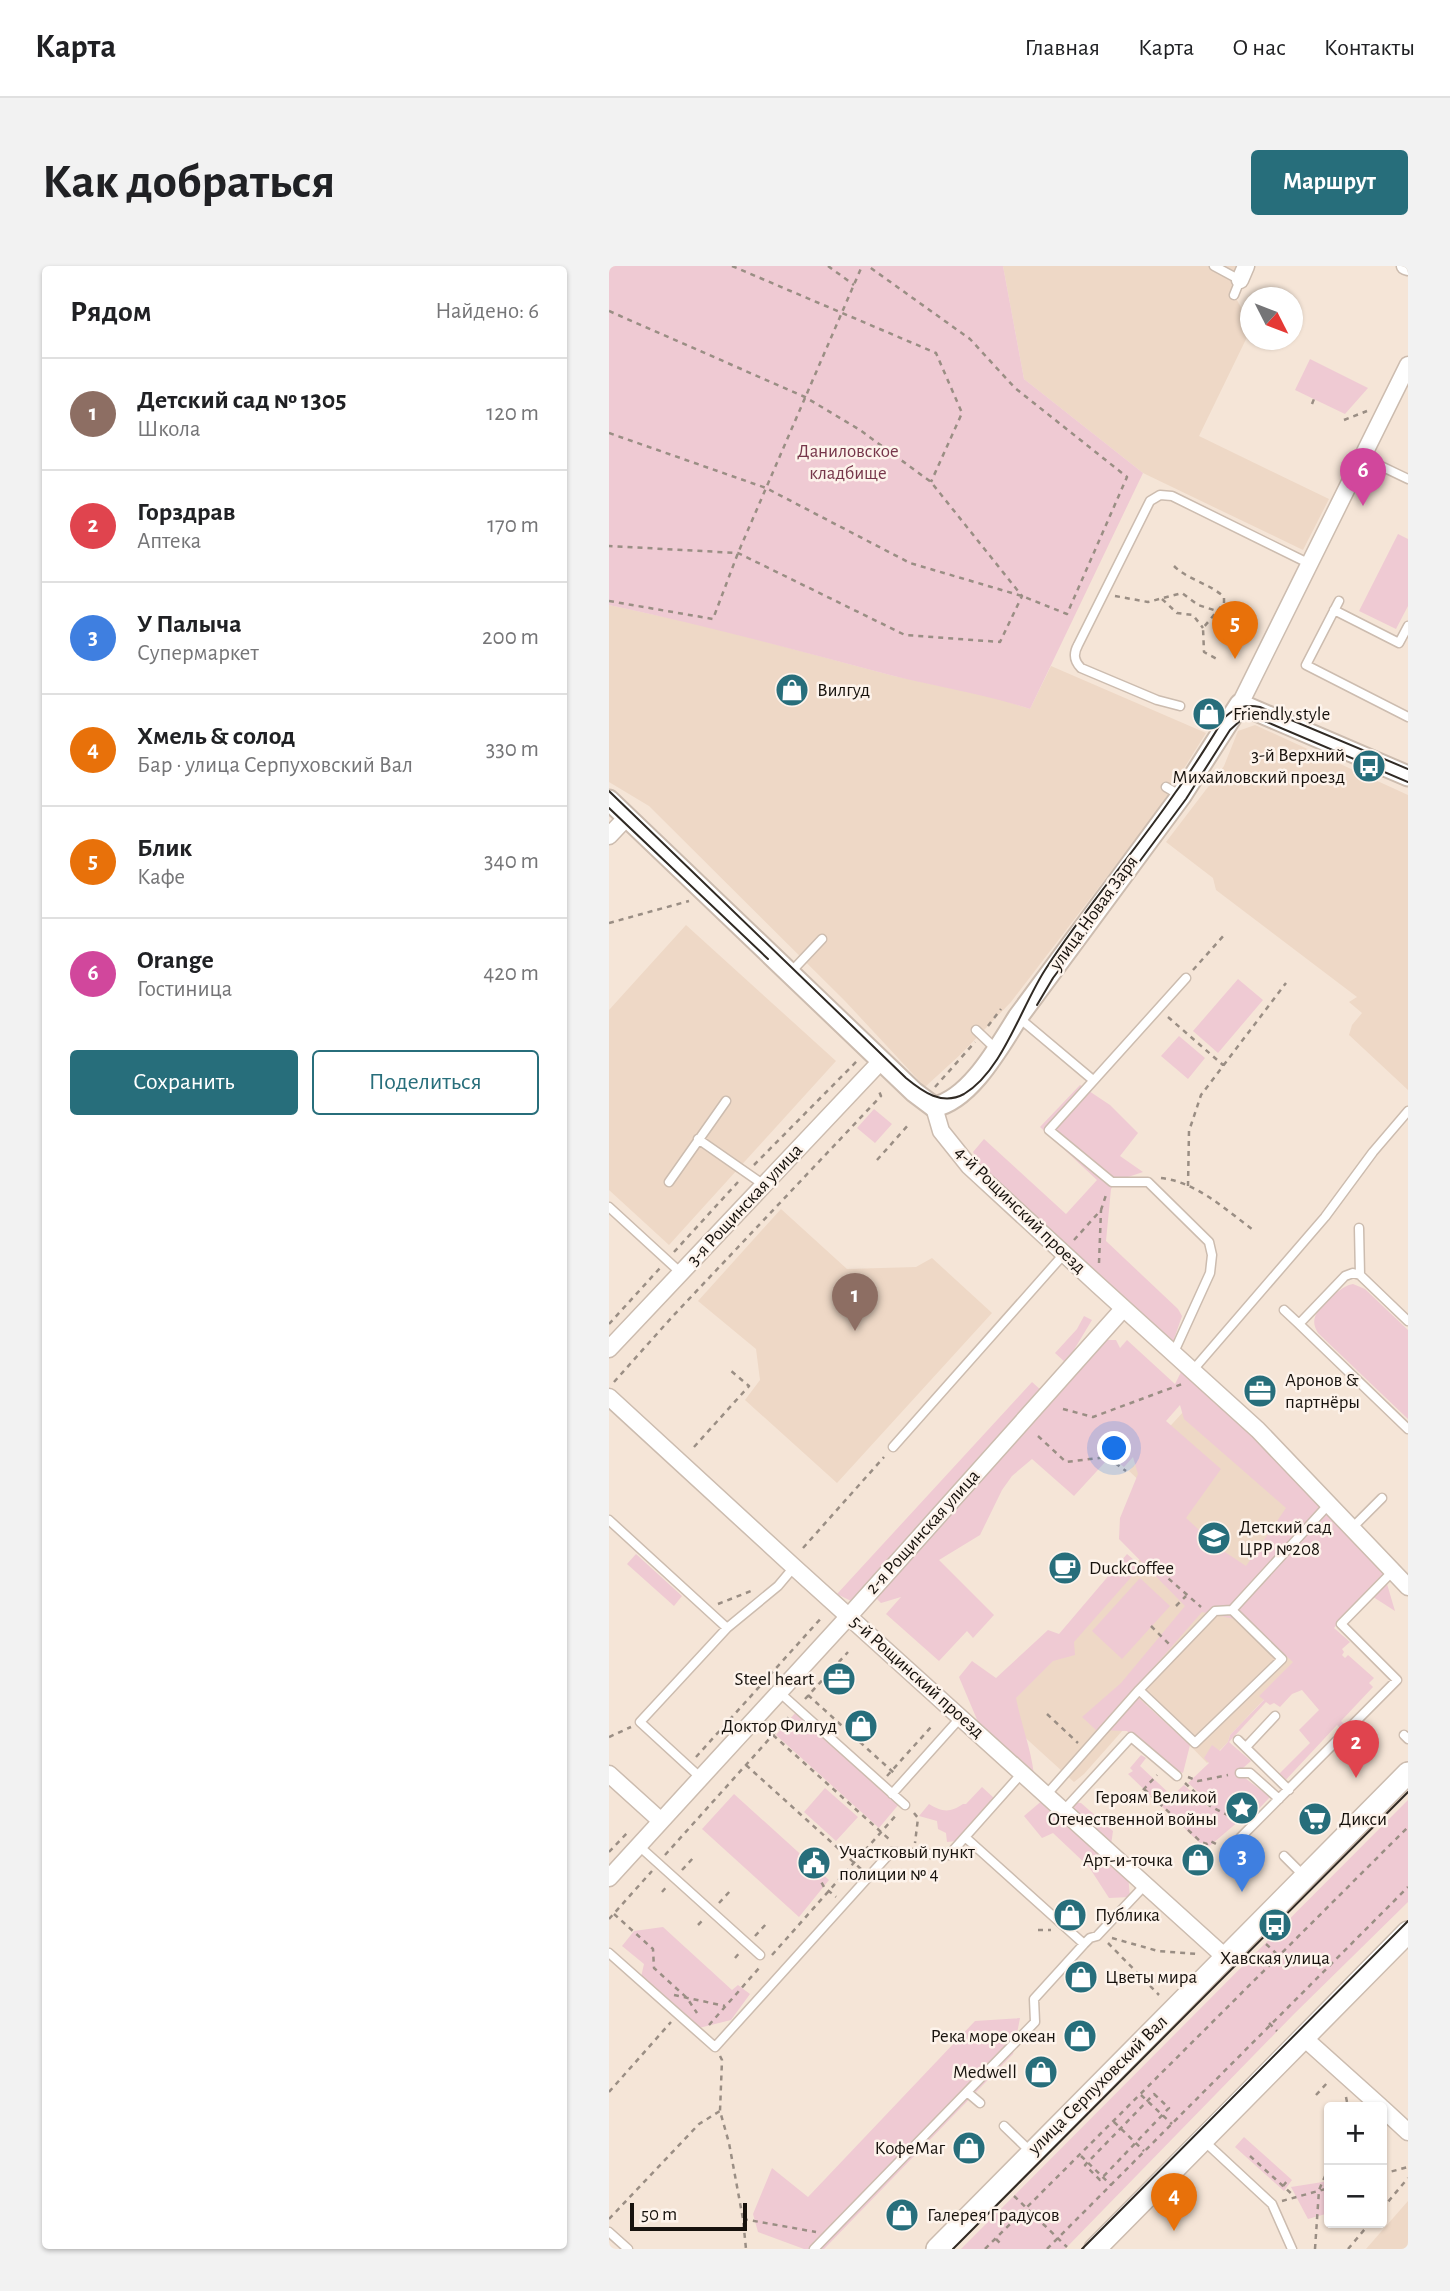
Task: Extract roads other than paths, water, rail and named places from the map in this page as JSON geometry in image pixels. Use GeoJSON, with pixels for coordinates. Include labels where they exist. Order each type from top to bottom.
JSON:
{"type":"FeatureCollection","features":[{"type":"Feature","properties":{"kind":"main road","name":"улица Серпуховский Вал"},"geometry":{"type":"LineString","coordinates":[[937,2249],[1408,1773]]}},
{"type":"Feature","properties":{"kind":"main road"},"geometry":{"type":"LineString","coordinates":[[1095,2249],[1303,2037],[1406,1939]]}},
{"type":"Feature","properties":{"kind":"street"},"geometry":{"type":"LineString","coordinates":[[1408,365],[1240,704],[1408,776]]}},
{"type":"Feature","properties":{"kind":"street","name":"улица Новая Заря"},"geometry":{"type":"LineString","coordinates":[[930,1099],[947,1105],[977,1077],[997,1050],[1013,1009],[1173,791],[1217,725],[1240,704]]}},
{"type":"Feature","properties":{"kind":"street","name":"4-й Рощинский проезд"},"geometry":{"type":"LineString","coordinates":[[609,800],[914,1092],[930,1099],[941,1131],[969,1166],[1123,1309],[1174,1352],[1189,1377],[1258,1430],[1408,1587]]}},
{"type":"Feature","properties":{"kind":"street"},"geometry":{"type":"LineString","coordinates":[[609,836],[627,817]]}},
{"type":"Feature","properties":{"kind":"street","name":"3-я Рощинская улица"},"geometry":{"type":"LineString","coordinates":[[609,1349],[881,1061]]}},
{"type":"Feature","properties":{"kind":"street","name":"2-я Рощинская улица"},"geometry":{"type":"LineString","coordinates":[[612,1870],[639,1846],[849,1616],[1123,1309]]}},
{"type":"Feature","properties":{"kind":"street","name":"5-й Рощинский проезд"},"geometry":{"type":"LineString","coordinates":[[609,1397],[789,1573],[849,1616],[1225,1957]]}},
{"type":"Feature","properties":{"kind":"street"},"geometry":{"type":"LineString","coordinates":[[609,1774],[661,1821]]}},
{"type":"Feature","properties":{"kind":"street"},"geometry":{"type":"LineString","coordinates":[[1303,2037],[1374,2102]]}},
{"type":"Feature","properties":{"kind":"street"},"geometry":{"type":"LineString","coordinates":[[1387,2113],[1408,2132]]}},
{"type":"Feature","properties":{"kind":"lane"},"geometry":{"type":"LineString","coordinates":[[1215,266],[1240,280]]}},
{"type":"Feature","properties":{"kind":"lane"},"geometry":{"type":"LineString","coordinates":[[1362,457],[1408,479]]}},
{"type":"Feature","properties":{"kind":"lane"},"geometry":{"type":"LineString","coordinates":[[1180,706],[1157,701],[1081,668],[1075,655],[1075,650],[1148,504],[1160,495],[1175,497],[1310,564]]}},
{"type":"Feature","properties":{"kind":"lane"},"geometry":{"type":"LineString","coordinates":[[1339,601],[1306,665],[1408,717]]}},
{"type":"Feature","properties":{"kind":"lane"},"geometry":{"type":"LineString","coordinates":[[1334,610],[1399,643],[1408,626]]}},
{"type":"Feature","properties":{"kind":"lane"},"geometry":{"type":"LineString","coordinates":[[790,973],[822,939]]}},
{"type":"Feature","properties":{"kind":"lane"},"geometry":{"type":"LineString","coordinates":[[1174,1352],[1210,1273],[1212,1255],[1209,1242],[1148,1182],[1112,1182],[1049,1130],[1186,978]]}},
{"type":"Feature","properties":{"kind":"lane"},"geometry":{"type":"LineString","coordinates":[[1013,1009],[1093,1080]]}},
{"type":"Feature","properties":{"kind":"lane"},"geometry":{"type":"LineString","coordinates":[[978,1032],[997,1050]]}},
{"type":"Feature","properties":{"kind":"lane"},"geometry":{"type":"LineString","coordinates":[[669,1182],[726,1101]]}},
{"type":"Feature","properties":{"kind":"lane"},"geometry":{"type":"LineString","coordinates":[[1189,1377],[1325,1217],[1373,1152],[1408,1111]]}},
{"type":"Feature","properties":{"kind":"lane"},"geometry":{"type":"LineString","coordinates":[[698,1139],[764,1185]]}},
{"type":"Feature","properties":{"kind":"lane"},"geometry":{"type":"LineString","coordinates":[[609,1207],[681,1273]]}},
{"type":"Feature","properties":{"kind":"lane"},"geometry":{"type":"LineString","coordinates":[[1359,1228],[1360,1275]]}},
{"type":"Feature","properties":{"kind":"lane"},"geometry":{"type":"LineString","coordinates":[[893,1447],[1064,1254]]}},
{"type":"Feature","properties":{"kind":"lane"},"geometry":{"type":"LineString","coordinates":[[1299,1324],[1345,1276],[1353,1273],[1360,1275],[1408,1321]]}},
{"type":"Feature","properties":{"kind":"lane"},"geometry":{"type":"LineString","coordinates":[[1284,1310],[1408,1429]]}},
{"type":"Feature","properties":{"kind":"lane"},"geometry":{"type":"LineString","coordinates":[[1352,1528],[1382,1497]]}},
{"type":"Feature","properties":{"kind":"lane"},"geometry":{"type":"LineString","coordinates":[[1232,1611],[1329,1504]]}},
{"type":"Feature","properties":{"kind":"lane"},"geometry":{"type":"LineString","coordinates":[[609,1520],[727,1628]]}},
{"type":"Feature","properties":{"kind":"lane"},"geometry":{"type":"LineString","coordinates":[[1228,1850],[1397,1679],[1341,1624],[1394,1571]]}},
{"type":"Feature","properties":{"kind":"lane"},"geometry":{"type":"LineString","coordinates":[[701,1777],[640,1722],[727,1628],[789,1573]]}},
{"type":"Feature","properties":{"kind":"lane"},"geometry":{"type":"LineString","coordinates":[[1047,1794],[1139,1690],[1215,1611],[1232,1611],[1282,1660],[1195,1743],[1139,1690]]}},
{"type":"Feature","properties":{"kind":"lane"},"geometry":{"type":"LineString","coordinates":[[779,1692],[905,1805]]}},
{"type":"Feature","properties":{"kind":"lane"},"geometry":{"type":"LineString","coordinates":[[1373,1704],[1382,1712]]}},
{"type":"Feature","properties":{"kind":"lane"},"geometry":{"type":"LineString","coordinates":[[1245,1747],[1275,1716]]}},
{"type":"Feature","properties":{"kind":"lane"},"geometry":{"type":"LineString","coordinates":[[892,1794],[961,1717]]}},
{"type":"Feature","properties":{"kind":"lane"},"geometry":{"type":"LineString","coordinates":[[1064,1810],[1131,1737],[1177,1776]]}},
{"type":"Feature","properties":{"kind":"lane"},"geometry":{"type":"LineString","coordinates":[[1238,1740],[1289,1790]]}},
{"type":"Feature","properties":{"kind":"lane"},"geometry":{"type":"LineString","coordinates":[[609,1953],[677,2014],[703,2031],[715,2047],[891,1852],[949,1855],[1023,1772]]}},
{"type":"Feature","properties":{"kind":"lane"},"geometry":{"type":"LineString","coordinates":[[1237,1773],[1250,1773],[1279,1799]]}},
{"type":"Feature","properties":{"kind":"lane"},"geometry":{"type":"LineString","coordinates":[[1251,1828],[1261,1834]]}},
{"type":"Feature","properties":{"kind":"lane"},"geometry":{"type":"LineString","coordinates":[[965,1837],[1084,1944]]}},
{"type":"Feature","properties":{"kind":"lane"},"geometry":{"type":"LineString","coordinates":[[639,1846],[760,1955]]}},
{"type":"Feature","properties":{"kind":"lane"},"geometry":{"type":"LineString","coordinates":[[1284,1856],[1305,1877]]}},
{"type":"Feature","properties":{"kind":"lane"},"geometry":{"type":"LineString","coordinates":[[814,2249],[1035,2022],[1034,1999],[1084,1944],[1099,1934],[1146,1884]]}},
{"type":"Feature","properties":{"kind":"lane"},"geometry":{"type":"LineString","coordinates":[[967,2092],[980,2104]]}},
{"type":"Feature","properties":{"kind":"lane"},"geometry":{"type":"LineString","coordinates":[[1004,2126],[1032,2153]]}},
{"type":"Feature","properties":{"kind":"lane"},"geometry":{"type":"LineString","coordinates":[[1203,2140],[1272,2204],[1292,2249]]}},
{"type":"Feature","properties":{"kind":"lane"},"geometry":{"type":"LineString","coordinates":[[609,2232],[628,2249]]}},
{"type":"Feature","properties":{"kind":"tram line"},"geometry":{"type":"LineString","coordinates":[[609,791],[906,1078],[933,1096],[948,1099],[964,1094],[989,1071],[1060,947],[1159,815],[1229,714],[1246,706],[1260,707],[1408,769]]}},
{"type":"Feature","properties":{"kind":"tram line"},"geometry":{"type":"LineString","coordinates":[[1037,1005],[1053,978],[1186,799],[1230,730],[1241,720],[1255,717],[1408,782]]}},
{"type":"Feature","properties":{"kind":"tram line"},"geometry":{"type":"LineString","coordinates":[[609,808],[768,959]]}},
{"type":"Feature","properties":{"kind":"tram line"},"geometry":{"type":"LineString","coordinates":[[953,2249],[1408,1792]]}},
{"type":"Feature","properties":{"kind":"tram line"},"geometry":{"type":"LineString","coordinates":[[1082,2249],[1408,1921]]}},
{"type":"Feature","properties":{"kind":"place","name":"Orange"},"geometry":{"type":"Point","coordinates":[1363,506]}},
{"type":"Feature","properties":{"kind":"place","name":"Блик"},"geometry":{"type":"Point","coordinates":[1235,659]}},
{"type":"Feature","properties":{"kind":"place","name":"Вилгуд"},"geometry":{"type":"Point","coordinates":[792,690]}},
{"type":"Feature","properties":{"kind":"place","name":"Friendly style"},"geometry":{"type":"Point","coordinates":[1209,714]}},
{"type":"Feature","properties":{"kind":"place","name":"3-й Верхний Михайловский проезд"},"geometry":{"type":"Point","coordinates":[1369,766]}},
{"type":"Feature","properties":{"kind":"place","name":"Детский сад № 1305"},"geometry":{"type":"Point","coordinates":[855,1331]}},
{"type":"Feature","properties":{"kind":"place","name":"Аронов & партнёры"},"geometry":{"type":"Point","coordinates":[1260,1391]}},
{"type":"Feature","properties":{"kind":"place","name":"Детский сад ЦРР №208"},"geometry":{"type":"Point","coordinates":[1214,1538]}},
{"type":"Feature","properties":{"kind":"place","name":"DuckCoffee"},"geometry":{"type":"Point","coordinates":[1065,1568]}},
{"type":"Feature","properties":{"kind":"place","name":"Steel heart"},"geometry":{"type":"Point","coordinates":[839,1679]}},
{"type":"Feature","properties":{"kind":"place","name":"Доктор Филгуд"},"geometry":{"type":"Point","coordinates":[861,1726]}},
{"type":"Feature","properties":{"kind":"place","name":"Горздрав"},"geometry":{"type":"Point","coordinates":[1356,1778]}},
{"type":"Feature","properties":{"kind":"place","name":"Героям Великой Отечественной войны"},"geometry":{"type":"Point","coordinates":[1242,1808]}},
{"type":"Feature","properties":{"kind":"place","name":"Дикси"},"geometry":{"type":"Point","coordinates":[1315,1819]}},
{"type":"Feature","properties":{"kind":"place","name":"Арт-и-точка"},"geometry":{"type":"Point","coordinates":[1198,1860]}},
{"type":"Feature","properties":{"kind":"place","name":"Участковый пункт полиции № 4"},"geometry":{"type":"Point","coordinates":[814,1863]}},
{"type":"Feature","properties":{"kind":"place","name":"У Палыча"},"geometry":{"type":"Point","coordinates":[1242,1892]}},
{"type":"Feature","properties":{"kind":"place","name":"Публика"},"geometry":{"type":"Point","coordinates":[1070,1915]}},
{"type":"Feature","properties":{"kind":"place","name":"Хавская улица"},"geometry":{"type":"Point","coordinates":[1275,1925]}},
{"type":"Feature","properties":{"kind":"place","name":"Цветы мира"},"geometry":{"type":"Point","coordinates":[1081,1977]}},
{"type":"Feature","properties":{"kind":"place","name":"Река море океан"},"geometry":{"type":"Point","coordinates":[1080,2036]}},
{"type":"Feature","properties":{"kind":"place","name":"Medwell"},"geometry":{"type":"Point","coordinates":[1041,2072]}},
{"type":"Feature","properties":{"kind":"place","name":"КофеМаг"},"geometry":{"type":"Point","coordinates":[969,2148]}},
{"type":"Feature","properties":{"kind":"place","name":"Галерея Градусов"},"geometry":{"type":"Point","coordinates":[902,2215]}},
{"type":"Feature","properties":{"kind":"place","name":"Хмель & солод"},"geometry":{"type":"Point","coordinates":[1174,2231]}},
{"type":"Feature","properties":{"kind":"park label","name":"Даниловское кладбище"},"geometry":{"type":"Point","coordinates":[848,462]}}]}
